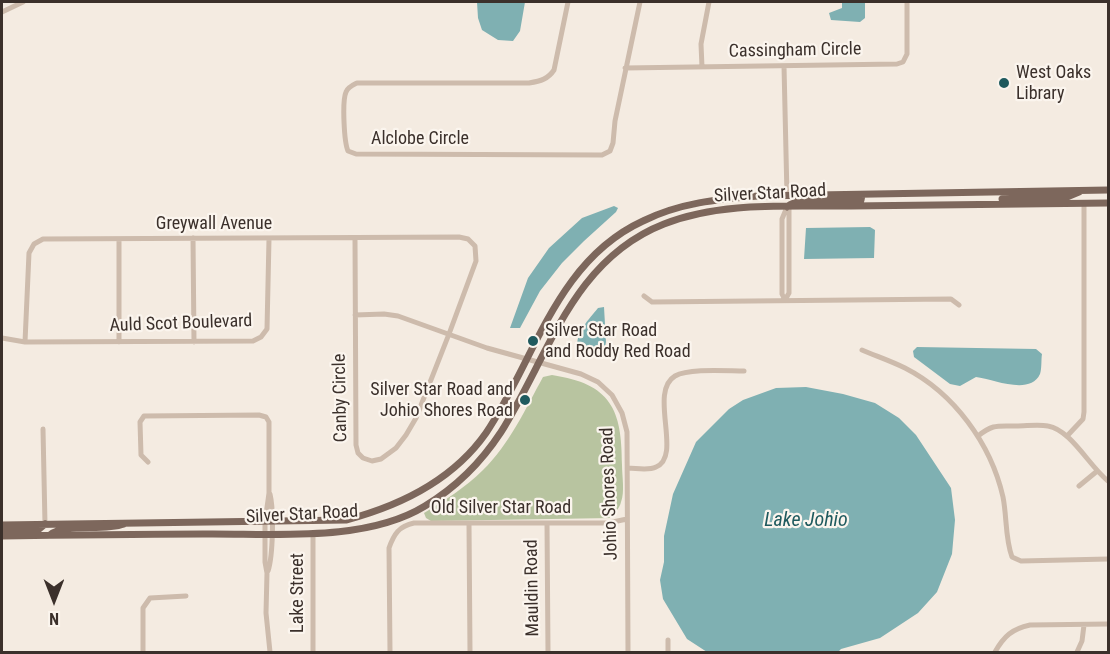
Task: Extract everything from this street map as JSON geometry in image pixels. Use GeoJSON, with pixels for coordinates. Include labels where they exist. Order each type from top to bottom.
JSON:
{"type":"FeatureCollection","features":[{"type":"Feature","properties":{"kind":"main road","name":"Silver Star Road"},"geometry":{"type":"LineString","coordinates":[[2,525],[346,520],[405,500],[428,487],[453,468],[485,434],[560,297],[594,255],[641,221],[672,209],[713,200],[787,196],[1108,190]]}},
{"type":"Feature","properties":{"kind":"main road"},"geometry":{"type":"LineString","coordinates":[[983,204],[987,200],[1067,198],[1081,191]]}},
{"type":"Feature","properties":{"kind":"main road"},"geometry":{"type":"LineString","coordinates":[[788,207],[794,202],[861,200],[862,195]]}},
{"type":"Feature","properties":{"kind":"main road"},"geometry":{"type":"LineString","coordinates":[[702,213],[712,207],[774,204],[787,196]]}},
{"type":"Feature","properties":{"kind":"main road","name":"Silver Star Road"},"geometry":{"type":"LineString","coordinates":[[2,536],[313,533],[373,526],[403,517],[425,506],[469,471],[485,454],[501,431],[575,297],[593,273],[612,255],[635,239],[663,225],[702,213],[732,209],[788,207],[1108,203]]}},
{"type":"Feature","properties":{"kind":"main road"},"geometry":{"type":"LineString","coordinates":[[49,535],[59,529],[113,528],[129,523]]}},
{"type":"Feature","properties":{"kind":"main road"},"geometry":{"type":"LineString","coordinates":[[2,531],[35,530],[45,524]]}},
{"type":"Feature","properties":{"kind":"street"},"geometry":{"type":"LineString","coordinates":[[2,12],[23,2]]}},
{"type":"Feature","properties":{"kind":"street","name":"Alclobe Circle"},"geometry":{"type":"LineString","coordinates":[[568,2],[554,70],[549,77],[541,81],[530,83],[357,83],[351,86],[345,93],[345,143],[348,151],[356,154],[602,155],[610,151],[613,143],[625,68]]}},
{"type":"Feature","properties":{"kind":"street"},"geometry":{"type":"LineString","coordinates":[[625,68],[640,2]]}},
{"type":"Feature","properties":{"kind":"street"},"geometry":{"type":"LineString","coordinates":[[702,67],[701,44],[709,2]]}},
{"type":"Feature","properties":{"kind":"street","name":"Cassingham Circle"},"geometry":{"type":"LineString","coordinates":[[625,68],[897,64],[903,62],[907,54],[907,2]]}},
{"type":"Feature","properties":{"kind":"street"},"geometry":{"type":"LineString","coordinates":[[784,66],[787,196]]}},
{"type":"Feature","properties":{"kind":"street"},"geometry":{"type":"LineString","coordinates":[[1068,435],[1083,419],[1084,203]]}},
{"type":"Feature","properties":{"kind":"street"},"geometry":{"type":"LineString","coordinates":[[785,300],[782,294],[785,254],[782,219],[788,207]]}},
{"type":"Feature","properties":{"kind":"street","name":"Greywall Avenue"},"geometry":{"type":"LineString","coordinates":[[25,342],[29,253],[34,244],[43,239],[459,237],[468,239],[475,246],[476,261]]}},
{"type":"Feature","properties":{"kind":"street"},"geometry":{"type":"LineString","coordinates":[[193,238],[194,342]]}},
{"type":"Feature","properties":{"kind":"street","name":"Canby Circle"},"geometry":{"type":"LineString","coordinates":[[355,238],[356,445],[357,453],[372,461],[381,459],[396,448],[416,418],[476,261]]}},
{"type":"Feature","properties":{"kind":"street"},"geometry":{"type":"LineString","coordinates":[[119,239],[119,342]]}},
{"type":"Feature","properties":{"kind":"street","name":"Auld Scot Boulevard"},"geometry":{"type":"LineString","coordinates":[[2,338],[25,342],[253,341],[261,337],[267,329],[269,239]]}},
{"type":"Feature","properties":{"kind":"street"},"geometry":{"type":"LineString","coordinates":[[644,296],[652,302],[951,299],[959,305]]}},
{"type":"Feature","properties":{"kind":"street","name":"Johio Shores Road"},"geometry":{"type":"LineString","coordinates":[[355,315],[398,316],[526,360],[581,374],[598,382],[612,395],[622,413],[627,432],[628,652]]}},
{"type":"Feature","properties":{"kind":"street"},"geometry":{"type":"LineString","coordinates":[[862,350],[906,368],[933,386],[958,410],[978,436],[994,467],[1000,486],[1007,525],[1008,547],[1012,557],[1021,561],[1108,559]]}},
{"type":"Feature","properties":{"kind":"street"},"geometry":{"type":"LineString","coordinates":[[628,468],[657,467],[664,461],[666,451],[664,395],[667,384],[674,376],[687,372],[744,371]]}},
{"type":"Feature","properties":{"kind":"street"},"geometry":{"type":"LineString","coordinates":[[148,462],[141,456],[140,422],[144,416],[259,415],[266,417],[269,422],[269,493],[272,502],[268,533],[266,613],[270,652]]}},
{"type":"Feature","properties":{"kind":"street"},"geometry":{"type":"LineString","coordinates":[[978,436],[990,426],[1046,425],[1056,428],[1068,435],[1096,471],[1108,481]]}},
{"type":"Feature","properties":{"kind":"street"},"geometry":{"type":"LineString","coordinates":[[43,429],[45,524]]}},
{"type":"Feature","properties":{"kind":"street"},"geometry":{"type":"LineString","coordinates":[[1079,486],[1096,471]]}},
{"type":"Feature","properties":{"kind":"street","name":"Old Silver Star Road"},"geometry":{"type":"LineString","coordinates":[[390,652],[389,548],[395,533],[404,525],[608,523],[627,519]]}},
{"type":"Feature","properties":{"kind":"street"},"geometry":{"type":"LineString","coordinates":[[468,524],[470,652]]}},
{"type":"Feature","properties":{"kind":"street","name":"Mauldin Road"},"geometry":{"type":"LineString","coordinates":[[547,524],[548,652]]}},
{"type":"Feature","properties":{"kind":"street","name":"Lake Street"},"geometry":{"type":"LineString","coordinates":[[313,533],[313,652]]}},
{"type":"Feature","properties":{"kind":"street"},"geometry":{"type":"LineString","coordinates":[[143,652],[145,603],[150,598],[186,596]]}},
{"type":"Feature","properties":{"kind":"street"},"geometry":{"type":"LineString","coordinates":[[995,652],[1007,634],[1018,627],[1030,624],[1108,624]]}},
{"type":"Feature","properties":{"kind":"street"},"geometry":{"type":"LineString","coordinates":[[1077,652],[1082,641],[1084,624]]}},
{"type":"Feature","properties":{"kind":"street"},"geometry":{"type":"LineString","coordinates":[[668,640],[668,652]]}},
{"type":"Feature","properties":{"kind":"green space"},"geometry":{"type":"Polygon","coordinates":[[[552,375],[588,385],[609,402],[615,414],[621,445],[623,489],[620,504],[611,518],[431,521],[426,518],[424,513],[462,488],[492,460],[516,426],[543,377],[552,375]]]}},
{"type":"Feature","properties":{"kind":"water"},"geometry":{"type":"Polygon","coordinates":[[[477,2],[525,2],[520,31],[513,41],[498,40],[482,30],[478,18],[477,2]]]}},
{"type":"Feature","properties":{"kind":"water"},"geometry":{"type":"Polygon","coordinates":[[[842,2],[865,2],[865,18],[860,22],[831,20],[829,13],[842,8],[842,2]]]}},
{"type":"Feature","properties":{"kind":"water"},"geometry":{"type":"Polygon","coordinates":[[[614,206],[618,208],[616,212],[562,263],[540,291],[520,328],[510,328],[528,278],[549,248],[582,218],[614,206]]]}},
{"type":"Feature","properties":{"kind":"water"},"geometry":{"type":"Polygon","coordinates":[[[870,227],[875,230],[874,258],[804,259],[806,228],[870,227]]]}},
{"type":"Feature","properties":{"kind":"water"},"geometry":{"type":"Polygon","coordinates":[[[604,307],[606,342],[604,352],[597,354],[578,348],[578,337],[583,326],[598,308],[604,307]]]}},
{"type":"Feature","properties":{"kind":"water"},"geometry":{"type":"Polygon","coordinates":[[[917,347],[1036,349],[1042,354],[1041,372],[1035,381],[1028,384],[1011,384],[976,377],[960,386],[950,384],[914,357],[913,351],[917,347]]]}},
{"type":"Feature","properties":{"kind":"water","name":"Lake Johio"},"geometry":{"type":"Polygon","coordinates":[[[806,387],[875,403],[899,418],[916,435],[951,488],[955,520],[952,554],[937,592],[918,613],[880,638],[841,649],[838,652],[707,652],[687,639],[663,599],[660,580],[664,562],[664,536],[673,494],[696,442],[729,409],[743,400],[776,388],[806,387]]]}},
{"type":"Feature","properties":{"kind":"place","name":"West Oaks Library"},"geometry":{"type":"Point","coordinates":[1004,83]}},
{"type":"Feature","properties":{"kind":"place","name":"Silver Star Road and Roddy Red Road"},"geometry":{"type":"Point","coordinates":[533,341]}},
{"type":"Feature","properties":{"kind":"place","name":"Silver Star Road and Johio Shores Road"},"geometry":{"type":"Point","coordinates":[525,400]}}]}
